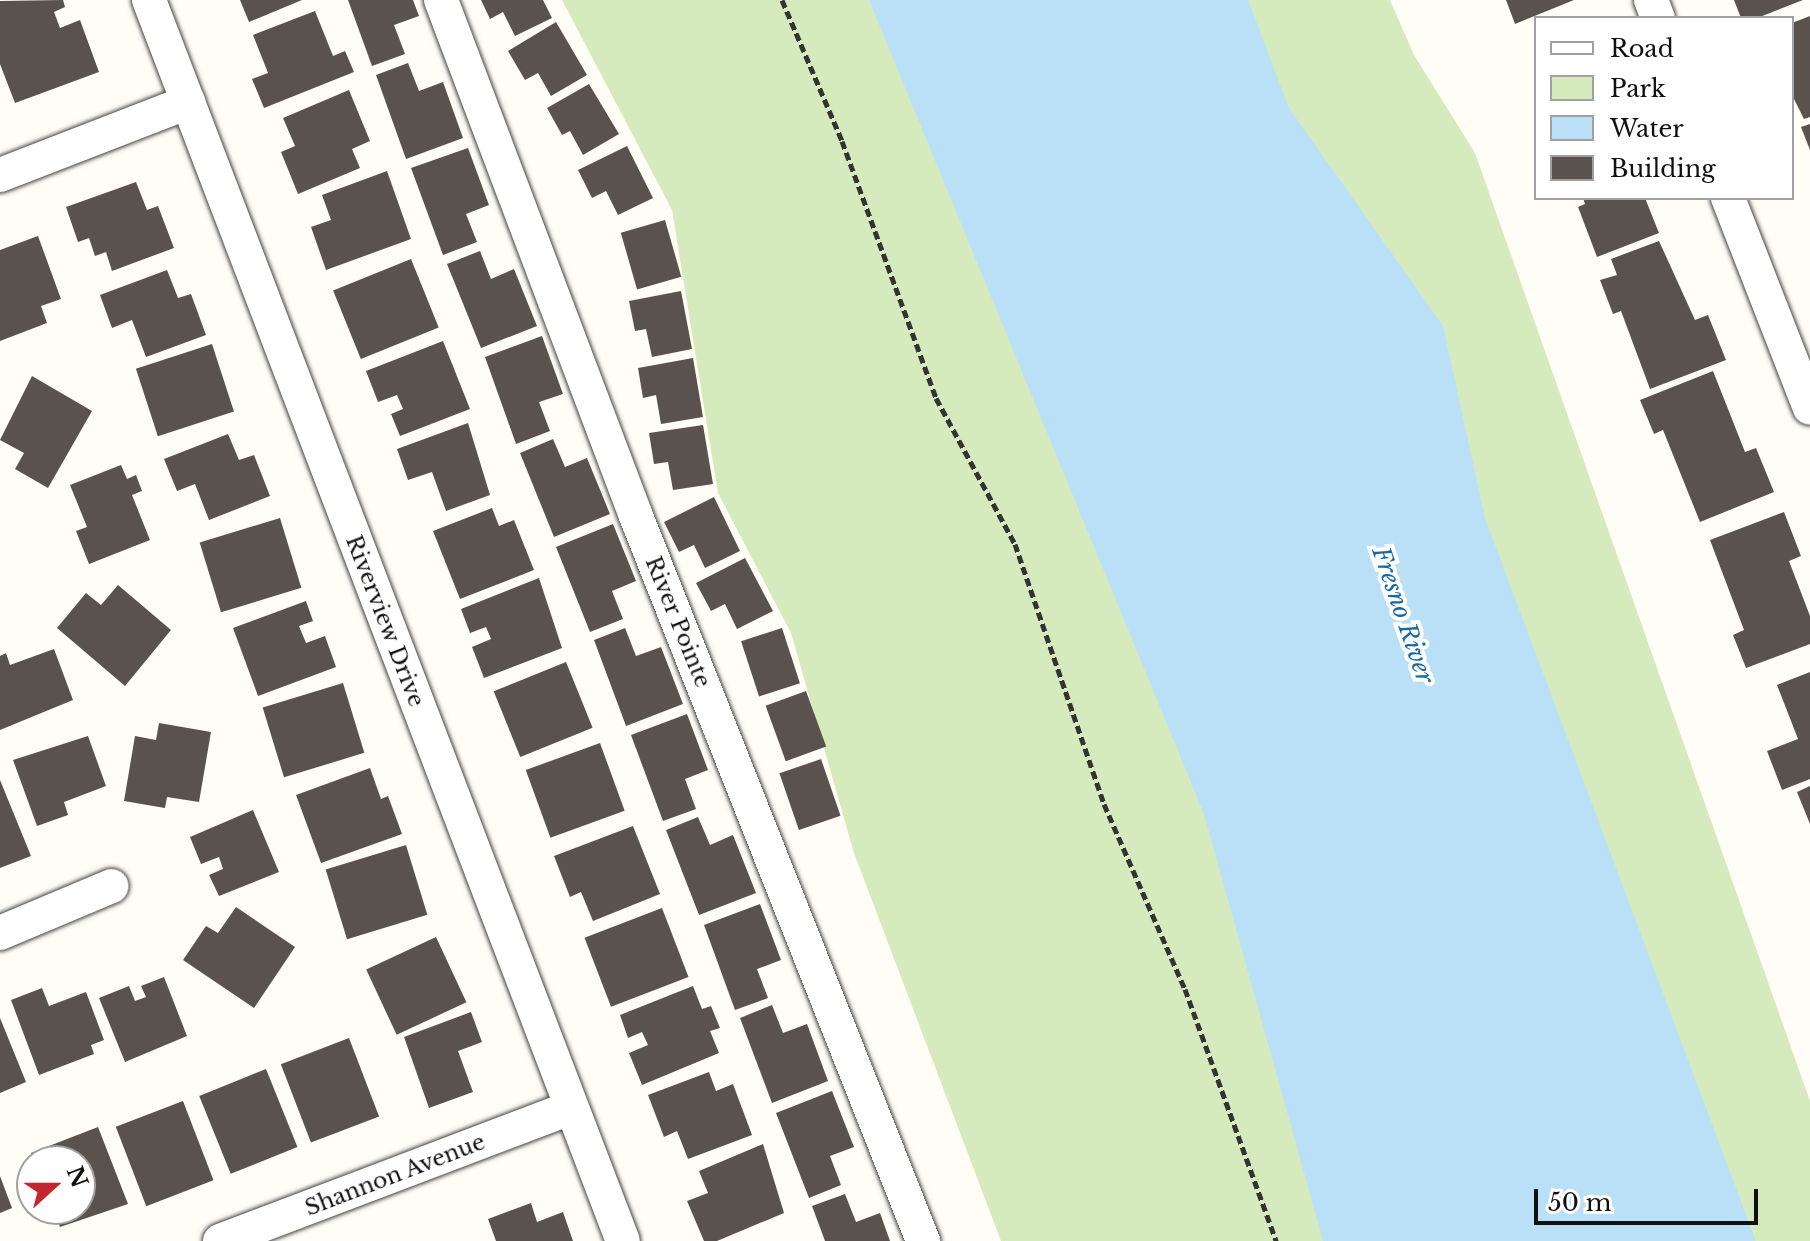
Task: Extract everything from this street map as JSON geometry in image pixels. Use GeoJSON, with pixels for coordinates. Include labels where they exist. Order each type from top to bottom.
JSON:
{"type":"FeatureCollection","features":[{"type":"Feature","properties":{"kind":"street","name":"Riverview Drive"},"geometry":{"type":"LineString","coordinates":[[149,0],[623,1241]]}},
{"type":"Feature","properties":{"kind":"street","name":"River Pointe"},"geometry":{"type":"LineString","coordinates":[[441,0],[636,516],[923,1241]]}},
{"type":"Feature","properties":{"kind":"street"},"geometry":{"type":"LineString","coordinates":[[0,175],[188,102]]}},
{"type":"Feature","properties":{"kind":"street"},"geometry":{"type":"LineString","coordinates":[[1729,200],[1810,408]]}},
{"type":"Feature","properties":{"kind":"street"},"geometry":{"type":"LineString","coordinates":[[0,933],[112,886]]}},
{"type":"Feature","properties":{"kind":"street","name":"Shannon Avenue"},"geometry":{"type":"LineString","coordinates":[[220,1241],[571,1108]]}},
{"type":"Feature","properties":{"kind":"path"},"geometry":{"type":"LineString","coordinates":[[782,0],[842,141],[936,398],[1015,544],[1104,804],[1185,989],[1276,1241]]}},
{"type":"Feature","properties":{"kind":"green space"},"geometry":{"type":"Polygon","coordinates":[[[562,0],[1390,0],[1414,55],[1475,153],[1810,1101],[1810,1241],[1001,1241],[854,853],[791,633],[718,493],[672,210],[562,0]]]}},
{"type":"Feature","properties":{"kind":"water","name":"Fresno River"},"geometry":{"type":"Polygon","coordinates":[[[869,0],[1248,0],[1289,108],[1443,326],[1485,518],[1756,1241],[1323,1241],[1204,814],[869,0]]]}},
{"type":"Feature","properties":{"kind":"building"},"geometry":{"type":"Polygon","coordinates":[[[63,0],[65,7],[54,12],[60,28],[80,20],[99,72],[15,103],[0,64],[0,1],[63,0]]]}},
{"type":"Feature","properties":{"kind":"building"},"geometry":{"type":"Polygon","coordinates":[[[240,0],[302,0],[249,22],[240,0]]]}},
{"type":"Feature","properties":{"kind":"building"},"geometry":{"type":"Polygon","coordinates":[[[348,0],[413,0],[419,16],[394,25],[405,54],[372,66],[348,0]]]}},
{"type":"Feature","properties":{"kind":"building"},"geometry":{"type":"Polygon","coordinates":[[[481,0],[543,0],[552,18],[515,36],[503,12],[490,19],[481,0]]]}},
{"type":"Feature","properties":{"kind":"building"},"geometry":{"type":"Polygon","coordinates":[[[1506,0],[1574,0],[1534,16],[1515,24],[1506,0]]]}},
{"type":"Feature","properties":{"kind":"building"},"geometry":{"type":"Polygon","coordinates":[[[1734,0],[1803,0],[1762,16],[1740,16],[1734,0]]]}},
{"type":"Feature","properties":{"kind":"building"},"geometry":{"type":"Polygon","coordinates":[[[315,11],[333,56],[345,51],[354,72],[264,108],[252,79],[268,73],[253,35],[315,11]]]}},
{"type":"Feature","properties":{"kind":"building"},"geometry":{"type":"Polygon","coordinates":[[[1810,16],[1810,117],[1804,119],[1794,99],[1794,22],[1810,16]]]}},
{"type":"Feature","properties":{"kind":"building"},"geometry":{"type":"Polygon","coordinates":[[[556,22],[587,75],[551,96],[538,73],[525,80],[508,51],[556,22]]]}},
{"type":"Feature","properties":{"kind":"building"},"geometry":{"type":"Polygon","coordinates":[[[408,63],[419,91],[443,82],[463,138],[406,159],[376,75],[408,63]]]}},
{"type":"Feature","properties":{"kind":"building"},"geometry":{"type":"Polygon","coordinates":[[[589,84],[619,134],[583,155],[570,131],[562,135],[547,108],[589,84]]]}},
{"type":"Feature","properties":{"kind":"building"},"geometry":{"type":"Polygon","coordinates":[[[349,90],[370,141],[352,149],[360,168],[298,194],[281,152],[295,146],[283,118],[349,90]]]}},
{"type":"Feature","properties":{"kind":"building"},"geometry":{"type":"Polygon","coordinates":[[[1810,124],[1810,150],[1801,127],[1810,124]]]}},
{"type":"Feature","properties":{"kind":"building"},"geometry":{"type":"Polygon","coordinates":[[[627,146],[653,198],[618,215],[606,191],[592,198],[578,170],[627,146]]]}},
{"type":"Feature","properties":{"kind":"building"},"geometry":{"type":"Polygon","coordinates":[[[468,148],[489,205],[466,214],[477,242],[443,255],[411,168],[468,148]]]}},
{"type":"Feature","properties":{"kind":"building"},"geometry":{"type":"Polygon","coordinates":[[[387,171],[411,239],[326,270],[311,227],[331,220],[322,195],[387,171]]]}},
{"type":"Feature","properties":{"kind":"building"},"geometry":{"type":"Polygon","coordinates":[[[136,182],[147,210],[158,206],[174,248],[112,271],[106,252],[95,256],[89,238],[78,242],[66,207],[136,182]]]}},
{"type":"Feature","properties":{"kind":"building"},"geometry":{"type":"Polygon","coordinates":[[[1584,200],[1646,200],[1659,233],[1597,257],[1578,207],[1585,204],[1584,200]]]}},
{"type":"Feature","properties":{"kind":"building"},"geometry":{"type":"Polygon","coordinates":[[[665,220],[681,277],[637,289],[621,233],[665,220]]]}},
{"type":"Feature","properties":{"kind":"building"},"geometry":{"type":"Polygon","coordinates":[[[38,236],[61,299],[41,306],[47,323],[0,341],[0,250],[38,236]]]}},
{"type":"Feature","properties":{"kind":"building"},"geometry":{"type":"Polygon","coordinates":[[[1659,241],[1695,320],[1708,315],[1726,360],[1650,389],[1621,311],[1613,314],[1600,280],[1617,275],[1611,259],[1659,241]]]}},
{"type":"Feature","properties":{"kind":"building"},"geometry":{"type":"Polygon","coordinates":[[[480,251],[491,279],[514,269],[537,326],[481,348],[447,264],[480,251]]]}},
{"type":"Feature","properties":{"kind":"building"},"geometry":{"type":"Polygon","coordinates":[[[411,259],[439,328],[361,359],[333,290],[411,259]]]}},
{"type":"Feature","properties":{"kind":"building"},"geometry":{"type":"Polygon","coordinates":[[[167,270],[178,298],[191,294],[206,335],[146,357],[132,320],[112,328],[100,295],[167,270]]]}},
{"type":"Feature","properties":{"kind":"building"},"geometry":{"type":"Polygon","coordinates":[[[681,291],[692,349],[652,357],[646,329],[635,331],[629,301],[681,291]]]}},
{"type":"Feature","properties":{"kind":"building"},"geometry":{"type":"Polygon","coordinates":[[[542,336],[563,394],[539,402],[550,431],[516,444],[485,357],[542,336]]]}},
{"type":"Feature","properties":{"kind":"building"},"geometry":{"type":"Polygon","coordinates":[[[443,341],[470,409],[400,436],[391,414],[403,409],[397,395],[378,402],[366,371],[443,341]]]}},
{"type":"Feature","properties":{"kind":"building"},"geometry":{"type":"Polygon","coordinates":[[[212,344],[234,412],[158,436],[136,369],[212,344]]]}},
{"type":"Feature","properties":{"kind":"building"},"geometry":{"type":"Polygon","coordinates":[[[693,358],[703,417],[661,424],[656,395],[643,398],[638,368],[693,358]]]}},
{"type":"Feature","properties":{"kind":"building"},"geometry":{"type":"Polygon","coordinates":[[[1713,371],[1745,452],[1756,448],[1774,492],[1700,522],[1663,430],[1654,434],[1640,400],[1713,371]]]}},
{"type":"Feature","properties":{"kind":"building"},"geometry":{"type":"Polygon","coordinates":[[[32,376],[92,411],[48,488],[15,469],[24,453],[0,440],[32,376]]]}},
{"type":"Feature","properties":{"kind":"building"},"geometry":{"type":"Polygon","coordinates":[[[468,423],[490,495],[446,511],[432,472],[408,480],[397,449],[468,423]]]}},
{"type":"Feature","properties":{"kind":"building"},"geometry":{"type":"Polygon","coordinates":[[[703,425],[713,484],[673,490],[668,462],[654,464],[649,433],[703,425]]]}},
{"type":"Feature","properties":{"kind":"building"},"geometry":{"type":"Polygon","coordinates":[[[228,434],[239,460],[254,455],[270,496],[209,520],[195,484],[177,491],[164,459],[228,434]]]}},
{"type":"Feature","properties":{"kind":"building"},"geometry":{"type":"Polygon","coordinates":[[[553,439],[565,467],[587,458],[610,514],[554,537],[520,453],[553,439]]]}},
{"type":"Feature","properties":{"kind":"building"},"geometry":{"type":"Polygon","coordinates":[[[121,465],[127,479],[136,475],[142,491],[132,495],[150,540],[89,564],[76,531],[87,527],[70,485],[121,465]]]}},
{"type":"Feature","properties":{"kind":"building"},"geometry":{"type":"Polygon","coordinates":[[[714,497],[740,551],[705,568],[694,545],[679,552],[664,522],[714,497]]]}},
{"type":"Feature","properties":{"kind":"building"},"geometry":{"type":"Polygon","coordinates":[[[492,508],[499,526],[514,520],[534,570],[460,599],[433,531],[492,508]]]}},
{"type":"Feature","properties":{"kind":"building"},"geometry":{"type":"Polygon","coordinates":[[[1784,512],[1801,556],[1789,561],[1810,616],[1810,644],[1746,668],[1733,635],[1744,630],[1710,540],[1784,512]]]}},
{"type":"Feature","properties":{"kind":"building"},"geometry":{"type":"Polygon","coordinates":[[[280,518],[301,588],[221,612],[200,543],[280,518]]]}},
{"type":"Feature","properties":{"kind":"building"},"geometry":{"type":"Polygon","coordinates":[[[613,524],[636,581],[612,591],[623,619],[590,632],[556,547],[613,524]]]}},
{"type":"Feature","properties":{"kind":"building"},"geometry":{"type":"Polygon","coordinates":[[[745,558],[773,611],[737,629],[725,604],[711,611],[696,583],[745,558]]]}},
{"type":"Feature","properties":{"kind":"building"},"geometry":{"type":"Polygon","coordinates":[[[539,578],[562,648],[484,678],[472,647],[491,639],[486,627],[470,633],[461,609],[539,578]]]}},
{"type":"Feature","properties":{"kind":"building"},"geometry":{"type":"Polygon","coordinates":[[[118,585],[171,630],[125,686],[57,628],[86,593],[101,605],[118,585]]]}},
{"type":"Feature","properties":{"kind":"building"},"geometry":{"type":"Polygon","coordinates":[[[306,601],[313,621],[299,626],[306,643],[325,636],[336,667],[258,696],[233,628],[306,601]]]}},
{"type":"Feature","properties":{"kind":"building"},"geometry":{"type":"Polygon","coordinates":[[[625,628],[636,656],[661,647],[683,704],[626,726],[594,640],[625,628]]]}},
{"type":"Feature","properties":{"kind":"building"},"geometry":{"type":"Polygon","coordinates":[[[782,628],[800,683],[759,696],[741,641],[782,628]]]}},
{"type":"Feature","properties":{"kind":"building"},"geometry":{"type":"Polygon","coordinates":[[[54,649],[73,700],[0,730],[0,656],[6,653],[10,665],[54,649]]]}},
{"type":"Feature","properties":{"kind":"building"},"geometry":{"type":"Polygon","coordinates":[[[566,662],[593,728],[520,757],[494,691],[566,662]]]}},
{"type":"Feature","properties":{"kind":"building"},"geometry":{"type":"Polygon","coordinates":[[[1810,672],[1810,779],[1782,790],[1767,751],[1798,739],[1777,685],[1810,672]]]}},
{"type":"Feature","properties":{"kind":"building"},"geometry":{"type":"Polygon","coordinates":[[[343,683],[364,753],[284,777],[263,708],[343,683]]]}},
{"type":"Feature","properties":{"kind":"building"},"geometry":{"type":"Polygon","coordinates":[[[806,691],[826,746],[786,761],[766,706],[806,691]]]}},
{"type":"Feature","properties":{"kind":"building"},"geometry":{"type":"Polygon","coordinates":[[[687,714],[708,770],[685,779],[696,809],[663,821],[631,735],[687,714]]]}},
{"type":"Feature","properties":{"kind":"building"},"geometry":{"type":"Polygon","coordinates":[[[159,723],[211,732],[199,802],[167,797],[165,808],[124,801],[135,736],[156,740],[159,723]]]}},
{"type":"Feature","properties":{"kind":"building"},"geometry":{"type":"Polygon","coordinates":[[[88,736],[106,786],[64,802],[68,815],[37,826],[13,760],[88,736]]]}},
{"type":"Feature","properties":{"kind":"building"},"geometry":{"type":"Polygon","coordinates":[[[600,743],[625,811],[550,838],[526,770],[600,743]]]}},
{"type":"Feature","properties":{"kind":"building"},"geometry":{"type":"Polygon","coordinates":[[[821,759],[841,816],[799,830],[779,773],[821,759]]]}},
{"type":"Feature","properties":{"kind":"building"},"geometry":{"type":"Polygon","coordinates":[[[370,768],[381,799],[388,796],[402,834],[321,863],[296,795],[370,768]]]}},
{"type":"Feature","properties":{"kind":"building"},"geometry":{"type":"Polygon","coordinates":[[[0,780],[31,856],[0,868],[0,780]]]}},
{"type":"Feature","properties":{"kind":"building"},"geometry":{"type":"Polygon","coordinates":[[[1810,786],[1810,824],[1797,792],[1810,786]]]}},
{"type":"Feature","properties":{"kind":"building"},"geometry":{"type":"Polygon","coordinates":[[[253,810],[279,872],[219,896],[209,875],[223,869],[219,857],[201,864],[190,837],[253,810]]]}},
{"type":"Feature","properties":{"kind":"building"},"geometry":{"type":"Polygon","coordinates":[[[698,817],[710,845],[733,835],[756,893],[699,915],[666,830],[698,817]]]}},
{"type":"Feature","properties":{"kind":"building"},"geometry":{"type":"Polygon","coordinates":[[[633,826],[660,894],[593,921],[581,892],[570,897],[554,856],[633,826]]]}},
{"type":"Feature","properties":{"kind":"building"},"geometry":{"type":"Polygon","coordinates":[[[406,845],[427,915],[347,939],[326,870],[406,845]]]}},
{"type":"Feature","properties":{"kind":"building"},"geometry":{"type":"Polygon","coordinates":[[[760,904],[781,960],[757,969],[768,998],[735,1010],[704,925],[760,904]]]}},
{"type":"Feature","properties":{"kind":"building"},"geometry":{"type":"Polygon","coordinates":[[[236,907],[295,947],[254,1008],[183,960],[206,926],[218,933],[236,907]]]}},
{"type":"Feature","properties":{"kind":"building"},"geometry":{"type":"Polygon","coordinates":[[[662,908],[689,977],[611,1007],[585,938],[662,908]]]}},
{"type":"Feature","properties":{"kind":"building"},"geometry":{"type":"Polygon","coordinates":[[[436,937],[466,1002],[397,1035],[366,970],[436,937]]]}},
{"type":"Feature","properties":{"kind":"building"},"geometry":{"type":"Polygon","coordinates":[[[164,977],[187,1036],[125,1062],[99,998],[129,986],[135,1001],[146,997],[141,986],[164,977]]]}},
{"type":"Feature","properties":{"kind":"building"},"geometry":{"type":"Polygon","coordinates":[[[693,986],[702,1009],[711,1006],[720,1028],[710,1031],[719,1053],[642,1085],[629,1053],[648,1045],[642,1032],[628,1038],[620,1015],[693,986]]]}},
{"type":"Feature","properties":{"kind":"building"},"geometry":{"type":"Polygon","coordinates":[[[42,988],[49,1006],[86,992],[104,1040],[91,1045],[94,1054],[39,1075],[11,1000],[42,988]]]}},
{"type":"Feature","properties":{"kind":"building"},"geometry":{"type":"Polygon","coordinates":[[[772,1005],[783,1033],[807,1024],[828,1081],[772,1103],[740,1018],[772,1005]]]}},
{"type":"Feature","properties":{"kind":"building"},"geometry":{"type":"Polygon","coordinates":[[[471,1012],[482,1042],[458,1051],[473,1092],[429,1108],[404,1037],[471,1012]]]}},
{"type":"Feature","properties":{"kind":"building"},"geometry":{"type":"Polygon","coordinates":[[[0,1018],[26,1082],[0,1093],[0,1018]]]}},
{"type":"Feature","properties":{"kind":"building"},"geometry":{"type":"Polygon","coordinates":[[[349,1038],[379,1116],[311,1143],[281,1064],[349,1038]]]}},
{"type":"Feature","properties":{"kind":"building"},"geometry":{"type":"Polygon","coordinates":[[[266,1069],[297,1147],[231,1174],[199,1096],[266,1069]]]}},
{"type":"Feature","properties":{"kind":"building"},"geometry":{"type":"Polygon","coordinates":[[[709,1072],[716,1091],[733,1084],[752,1135],[688,1159],[677,1131],[664,1137],[648,1095],[709,1072]]]}},
{"type":"Feature","properties":{"kind":"building"},"geometry":{"type":"Polygon","coordinates":[[[832,1091],[854,1147],[830,1156],[841,1185],[809,1198],[776,1113],[832,1091]]]}},
{"type":"Feature","properties":{"kind":"building"},"geometry":{"type":"Polygon","coordinates":[[[183,1101],[213,1180],[146,1206],[116,1127],[183,1101]]]}},
{"type":"Feature","properties":{"kind":"building"},"geometry":{"type":"Polygon","coordinates":[[[98,1127],[128,1204],[96,1215],[96,1145],[52,1145],[98,1127]]]}},
{"type":"Feature","properties":{"kind":"building"},"geometry":{"type":"Polygon","coordinates":[[[763,1144],[784,1213],[717,1241],[704,1241],[687,1201],[708,1193],[699,1171],[763,1144]]]}},
{"type":"Feature","properties":{"kind":"building"},"geometry":{"type":"Polygon","coordinates":[[[0,1176],[12,1208],[0,1213],[0,1176]]]}},
{"type":"Feature","properties":{"kind":"building"},"geometry":{"type":"Polygon","coordinates":[[[845,1194],[856,1222],[880,1213],[890,1241],[825,1241],[812,1206],[845,1194]]]}},
{"type":"Feature","properties":{"kind":"building"},"geometry":{"type":"Polygon","coordinates":[[[531,1203],[537,1222],[563,1212],[573,1241],[496,1241],[488,1219],[531,1203]]]}}]}
